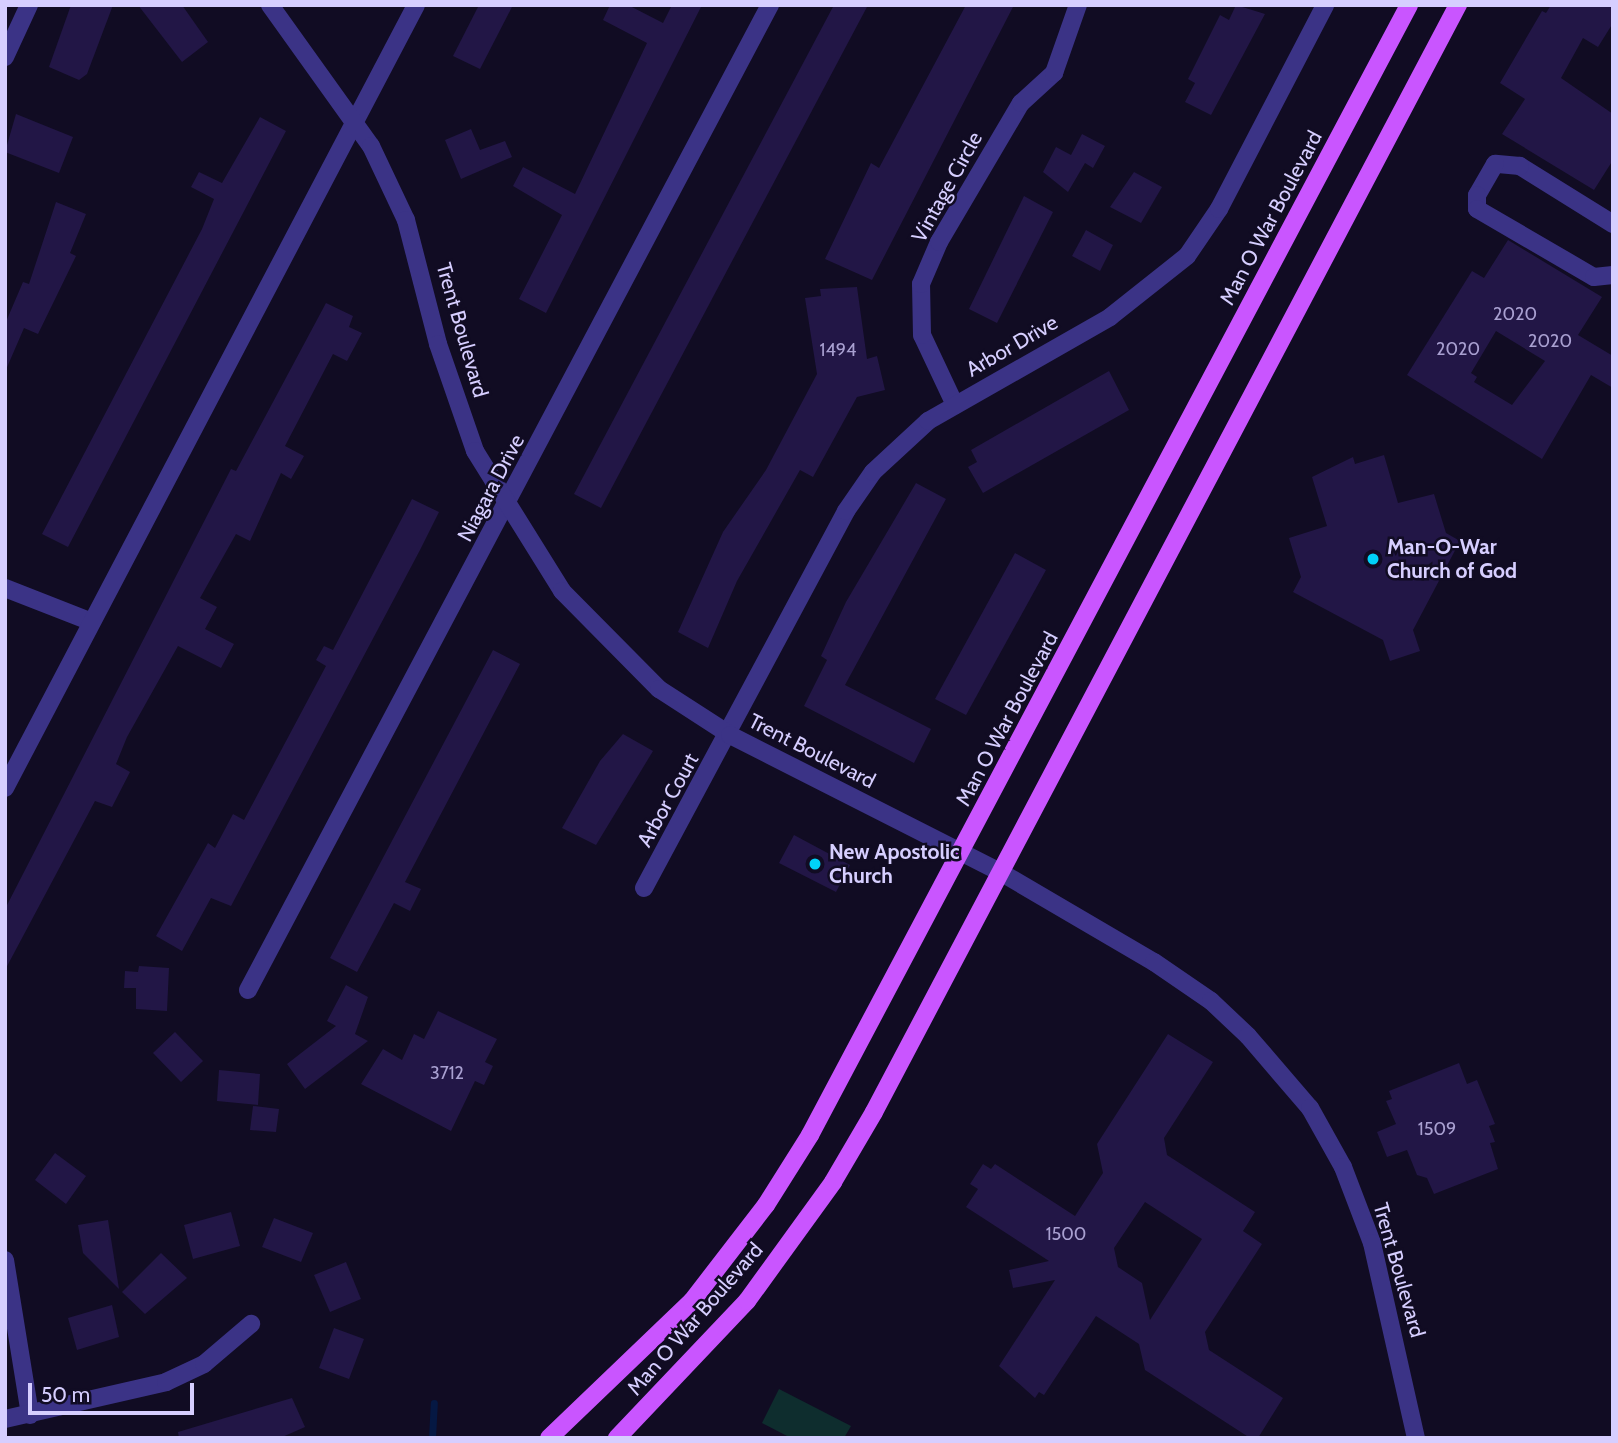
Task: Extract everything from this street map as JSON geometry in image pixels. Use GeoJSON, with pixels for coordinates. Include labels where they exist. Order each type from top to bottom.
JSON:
{"type":"FeatureCollection","features":[{"type":"Feature","properties":{"kind":"main road","name":"Man O War Boulevard"},"geometry":{"type":"LineString","coordinates":[[550,1438],[665,1330],[766,1205],[810,1135],[962,854],[1409,5]]}},
{"type":"Feature","properties":{"kind":"main road","name":"Man O War Boulevard"},"geometry":{"type":"LineString","coordinates":[[617,1438],[747,1301],[818,1203],[874,1112],[1458,5]]}},
{"type":"Feature","properties":{"kind":"street"},"geometry":{"type":"LineString","coordinates":[[5,57],[29,5]]}},
{"type":"Feature","properties":{"kind":"street","name":"Trent Boulevard"},"geometry":{"type":"LineString","coordinates":[[270,5],[354,120],[406,220],[456,397],[475,451],[507,508],[562,591],[609,642],[659,689],[730,735],[1002,873],[1212,1001],[1310,1108],[1343,1167],[1372,1243],[1416,1438]]}},
{"type":"Feature","properties":{"kind":"street"},"geometry":{"type":"LineString","coordinates":[[5,788],[416,5]]}},
{"type":"Feature","properties":{"kind":"street","name":"Niagara Drive"},"geometry":{"type":"LineString","coordinates":[[248,990],[507,508],[770,5]]}},
{"type":"Feature","properties":{"kind":"street","name":"Vintage Circle"},"geometry":{"type":"LineString","coordinates":[[955,405],[922,335],[921,284],[939,243],[1021,103],[1054,73],[1078,5]]}},
{"type":"Feature","properties":{"kind":"street","name":"Arbor Drive"},"geometry":{"type":"LineString","coordinates":[[730,735],[846,511],[901,442],[955,405],[1110,317],[1187,256],[1219,209],[1325,5]]}},
{"type":"Feature","properties":{"kind":"street"},"geometry":{"type":"LineString","coordinates":[[1613,224],[1520,166],[1495,164],[1477,195],[1477,209],[1594,277],[1613,275]]}},
{"type":"Feature","properties":{"kind":"street"},"geometry":{"type":"LineString","coordinates":[[5,588],[92,622]]}},
{"type":"Feature","properties":{"kind":"street","name":"Arbor Court"},"geometry":{"type":"LineString","coordinates":[[645,888],[730,735]]}},
{"type":"Feature","properties":{"kind":"street"},"geometry":{"type":"LineString","coordinates":[[5,1260],[30,1415]]}},
{"type":"Feature","properties":{"kind":"street"},"geometry":{"type":"LineString","coordinates":[[5,1419],[166,1382],[204,1364],[251,1324]]}},
{"type":"Feature","properties":{"kind":"green space"},"geometry":{"type":"Polygon","coordinates":[[[779,1389],[851,1426],[844,1438],[791,1438],[762,1423],[779,1389]]]}},
{"type":"Feature","properties":{"kind":"building"},"geometry":{"type":"Polygon","coordinates":[[[71,5],[113,5],[87,74],[79,80],[49,67],[71,5]]]}},
{"type":"Feature","properties":{"kind":"building"},"geometry":{"type":"Polygon","coordinates":[[[138,5],[182,5],[208,42],[182,62],[138,5]]]}},
{"type":"Feature","properties":{"kind":"building"},"geometry":{"type":"Polygon","coordinates":[[[479,5],[513,5],[480,69],[453,56],[479,5]]]}},
{"type":"Feature","properties":{"kind":"building"},"geometry":{"type":"Polygon","coordinates":[[[610,5],[628,5],[663,23],[672,5],[702,5],[546,313],[519,299],[562,215],[513,186],[523,167],[575,194],[647,43],[603,20],[610,5]]]}},
{"type":"Feature","properties":{"kind":"building"},"geometry":{"type":"Polygon","coordinates":[[[834,5],[868,5],[601,508],[574,494],[834,5]]]}},
{"type":"Feature","properties":{"kind":"building"},"geometry":{"type":"Polygon","coordinates":[[[966,5],[1014,5],[872,280],[825,259],[871,163],[879,168],[966,5]]]}},
{"type":"Feature","properties":{"kind":"building"},"geometry":{"type":"Polygon","coordinates":[[[1236,5],[1265,14],[1211,115],[1185,102],[1195,83],[1188,79],[1220,15],[1229,20],[1236,5]]]}},
{"type":"Feature","properties":{"kind":"building"},"geometry":{"type":"Polygon","coordinates":[[[1551,5],[1613,5],[1613,23],[1598,47],[1583,38],[1561,78],[1613,114],[1613,160],[1594,190],[1502,134],[1525,99],[1500,83],[1542,11],[1546,13],[1551,5]]]}},
{"type":"Feature","properties":{"kind":"building"},"geometry":{"type":"Polygon","coordinates":[[[16,114],[73,137],[59,173],[5,152],[16,114]]]}},
{"type":"Feature","properties":{"kind":"building"},"geometry":{"type":"Polygon","coordinates":[[[260,117],[286,131],[68,547],[42,534],[202,229],[214,199],[191,187],[199,172],[222,183],[260,117]]]}},
{"type":"Feature","properties":{"kind":"building"},"geometry":{"type":"Polygon","coordinates":[[[471,129],[480,150],[505,141],[512,157],[461,179],[445,140],[471,129]]]}},
{"type":"Feature","properties":{"kind":"building"},"geometry":{"type":"Polygon","coordinates":[[[1082,134],[1105,146],[1093,168],[1085,163],[1068,192],[1043,172],[1056,147],[1071,155],[1082,134]]]}},
{"type":"Feature","properties":{"kind":"building"},"geometry":{"type":"Polygon","coordinates":[[[1134,172],[1162,187],[1141,223],[1110,207],[1134,172]]]}},
{"type":"Feature","properties":{"kind":"building"},"geometry":{"type":"Polygon","coordinates":[[[1024,196],[1053,212],[997,323],[969,309],[1024,196]]]}},
{"type":"Feature","properties":{"kind":"building"},"geometry":{"type":"Polygon","coordinates":[[[56,202],[86,214],[70,253],[76,256],[38,334],[24,328],[5,372],[5,324],[23,282],[29,284],[56,202]]]}},
{"type":"Feature","properties":{"kind":"building"},"geometry":{"type":"Polygon","coordinates":[[[1086,230],[1113,245],[1100,271],[1072,256],[1086,230]]]}},
{"type":"Feature","properties":{"kind":"building"},"geometry":{"type":"Polygon","coordinates":[[[1508,240],[1602,297],[1578,335],[1613,356],[1613,388],[1591,375],[1542,459],[1407,375],[1472,271],[1484,278],[1508,240]],[[1496,331],[1471,373],[1477,377],[1474,382],[1512,405],[1545,361],[1496,331]]]}},
{"type":"Feature","properties":{"kind":"building"},"geometry":{"type":"Polygon","coordinates":[[[857,287],[867,359],[877,356],[885,390],[857,397],[813,477],[800,470],[737,581],[708,648],[678,632],[723,532],[766,470],[817,374],[805,298],[821,296],[820,289],[857,287]]]}},
{"type":"Feature","properties":{"kind":"building"},"geometry":{"type":"Polygon","coordinates":[[[326,303],[353,316],[349,327],[362,333],[347,361],[333,354],[285,446],[304,456],[291,479],[281,473],[250,541],[236,534],[200,598],[217,607],[205,629],[234,644],[221,668],[178,646],[127,737],[116,764],[130,772],[112,807],[95,801],[5,970],[5,909],[231,469],[236,471],[326,303]]]}},
{"type":"Feature","properties":{"kind":"building"},"geometry":{"type":"Polygon","coordinates":[[[1109,371],[1129,410],[983,493],[968,467],[977,462],[971,450],[1109,371]]]}},
{"type":"Feature","properties":{"kind":"building","name":"Man-O-War Church of God"},"geometry":{"type":"Polygon","coordinates":[[[1384,455],[1398,503],[1434,494],[1446,533],[1460,541],[1413,630],[1420,651],[1390,661],[1383,640],[1293,592],[1301,577],[1289,538],[1327,526],[1312,477],[1353,457],[1355,464],[1384,455]]]}},
{"type":"Feature","properties":{"kind":"building"},"geometry":{"type":"Polygon","coordinates":[[[916,483],[946,499],[845,685],[931,729],[914,763],[804,706],[827,660],[821,656],[846,602],[916,483]]]}},
{"type":"Feature","properties":{"kind":"building"},"geometry":{"type":"Polygon","coordinates":[[[412,499],[439,512],[420,550],[231,906],[211,898],[182,951],[156,936],[208,843],[215,848],[233,814],[244,820],[326,666],[316,660],[324,646],[333,650],[412,499]]]}},
{"type":"Feature","properties":{"kind":"building"},"geometry":{"type":"Polygon","coordinates":[[[1015,553],[1046,570],[966,715],[935,699],[1015,553]]]}},
{"type":"Feature","properties":{"kind":"building"},"geometry":{"type":"Polygon","coordinates":[[[493,650],[520,664],[405,882],[421,889],[410,911],[394,903],[357,972],[330,958],[493,650]]]}},
{"type":"Feature","properties":{"kind":"building"},"geometry":{"type":"Polygon","coordinates":[[[623,734],[653,751],[596,845],[562,828],[600,761],[623,734]]]}},
{"type":"Feature","properties":{"kind":"building","name":"New Apostolic Church"},"geometry":{"type":"Polygon","coordinates":[[[794,835],[850,865],[836,892],[779,863],[794,835]]]}},
{"type":"Feature","properties":{"kind":"building"},"geometry":{"type":"Polygon","coordinates":[[[139,966],[169,968],[167,1011],[136,1009],[136,988],[124,988],[125,971],[138,972],[139,966]]]}},
{"type":"Feature","properties":{"kind":"building"},"geometry":{"type":"Polygon","coordinates":[[[346,985],[368,997],[355,1034],[368,1041],[305,1089],[287,1064],[336,1026],[327,1021],[346,985]]]}},
{"type":"Feature","properties":{"kind":"building"},"geometry":{"type":"Polygon","coordinates":[[[438,1011],[497,1039],[485,1062],[493,1066],[484,1085],[475,1081],[451,1131],[361,1084],[383,1049],[402,1060],[414,1034],[424,1039],[438,1011]]]}},
{"type":"Feature","properties":{"kind":"building"},"geometry":{"type":"Polygon","coordinates":[[[175,1032],[203,1061],[181,1082],[153,1053],[175,1032]]]}},
{"type":"Feature","properties":{"kind":"building"},"geometry":{"type":"Polygon","coordinates":[[[1168,1034],[1213,1062],[1164,1138],[1167,1155],[1255,1212],[1243,1231],[1262,1244],[1205,1332],[1209,1350],[1283,1398],[1258,1438],[1250,1438],[1145,1370],[1139,1344],[1096,1316],[1044,1395],[1039,1392],[1035,1398],[999,1366],[1055,1280],[1013,1288],[1009,1270],[1049,1261],[966,1207],[978,1189],[970,1184],[983,1164],[991,1169],[995,1164],[1075,1216],[1103,1173],[1097,1144],[1168,1034]],[[1145,1202],[1114,1248],[1118,1267],[1142,1283],[1150,1320],[1202,1239],[1145,1202]]]}},
{"type":"Feature","properties":{"kind":"building"},"geometry":{"type":"Polygon","coordinates":[[[1459,1063],[1467,1084],[1477,1080],[1495,1124],[1489,1126],[1495,1142],[1490,1143],[1498,1169],[1434,1194],[1427,1178],[1417,1175],[1407,1150],[1387,1157],[1377,1132],[1396,1124],[1386,1101],[1392,1099],[1389,1091],[1459,1063]]]}},
{"type":"Feature","properties":{"kind":"building"},"geometry":{"type":"Polygon","coordinates":[[[219,1070],[260,1074],[258,1105],[217,1101],[219,1070]]]}},
{"type":"Feature","properties":{"kind":"building"},"geometry":{"type":"Polygon","coordinates":[[[253,1106],[279,1109],[276,1132],[250,1130],[253,1106]]]}},
{"type":"Feature","properties":{"kind":"building"},"geometry":{"type":"Polygon","coordinates":[[[55,1153],[86,1176],[66,1204],[35,1180],[55,1153]]]}},
{"type":"Feature","properties":{"kind":"building"},"geometry":{"type":"Polygon","coordinates":[[[231,1212],[240,1246],[193,1259],[184,1225],[231,1212]]]}},
{"type":"Feature","properties":{"kind":"building"},"geometry":{"type":"Polygon","coordinates":[[[274,1218],[313,1233],[301,1262],[262,1247],[274,1218]]]}},
{"type":"Feature","properties":{"kind":"building"},"geometry":{"type":"Polygon","coordinates":[[[108,1220],[119,1289],[83,1253],[78,1225],[108,1220]]]}},
{"type":"Feature","properties":{"kind":"building"},"geometry":{"type":"Polygon","coordinates":[[[161,1253],[187,1278],[145,1314],[122,1292],[161,1253]]]}},
{"type":"Feature","properties":{"kind":"building"},"geometry":{"type":"Polygon","coordinates":[[[346,1262],[361,1299],[330,1312],[314,1275],[346,1262]]]}},
{"type":"Feature","properties":{"kind":"building"},"geometry":{"type":"Polygon","coordinates":[[[112,1305],[119,1337],[77,1350],[68,1318],[112,1305]]]}},
{"type":"Feature","properties":{"kind":"building"},"geometry":{"type":"Polygon","coordinates":[[[334,1328],[364,1339],[349,1379],[319,1368],[334,1328]]]}},
{"type":"Feature","properties":{"kind":"building"},"geometry":{"type":"Polygon","coordinates":[[[292,1398],[305,1427],[280,1438],[179,1438],[178,1432],[292,1398]]]}},
{"type":"Feature","properties":{"kind":"waterway"},"geometry":{"type":"LineString","coordinates":[[432,1438],[434,1403]]}},
{"type":"Feature","properties":{"kind":"place","name":"Man-O-War Church of God"},"geometry":{"type":"Point","coordinates":[1373,559]}},
{"type":"Feature","properties":{"kind":"place","name":"New Apostolic Church"},"geometry":{"type":"Point","coordinates":[815,864]}}]}
